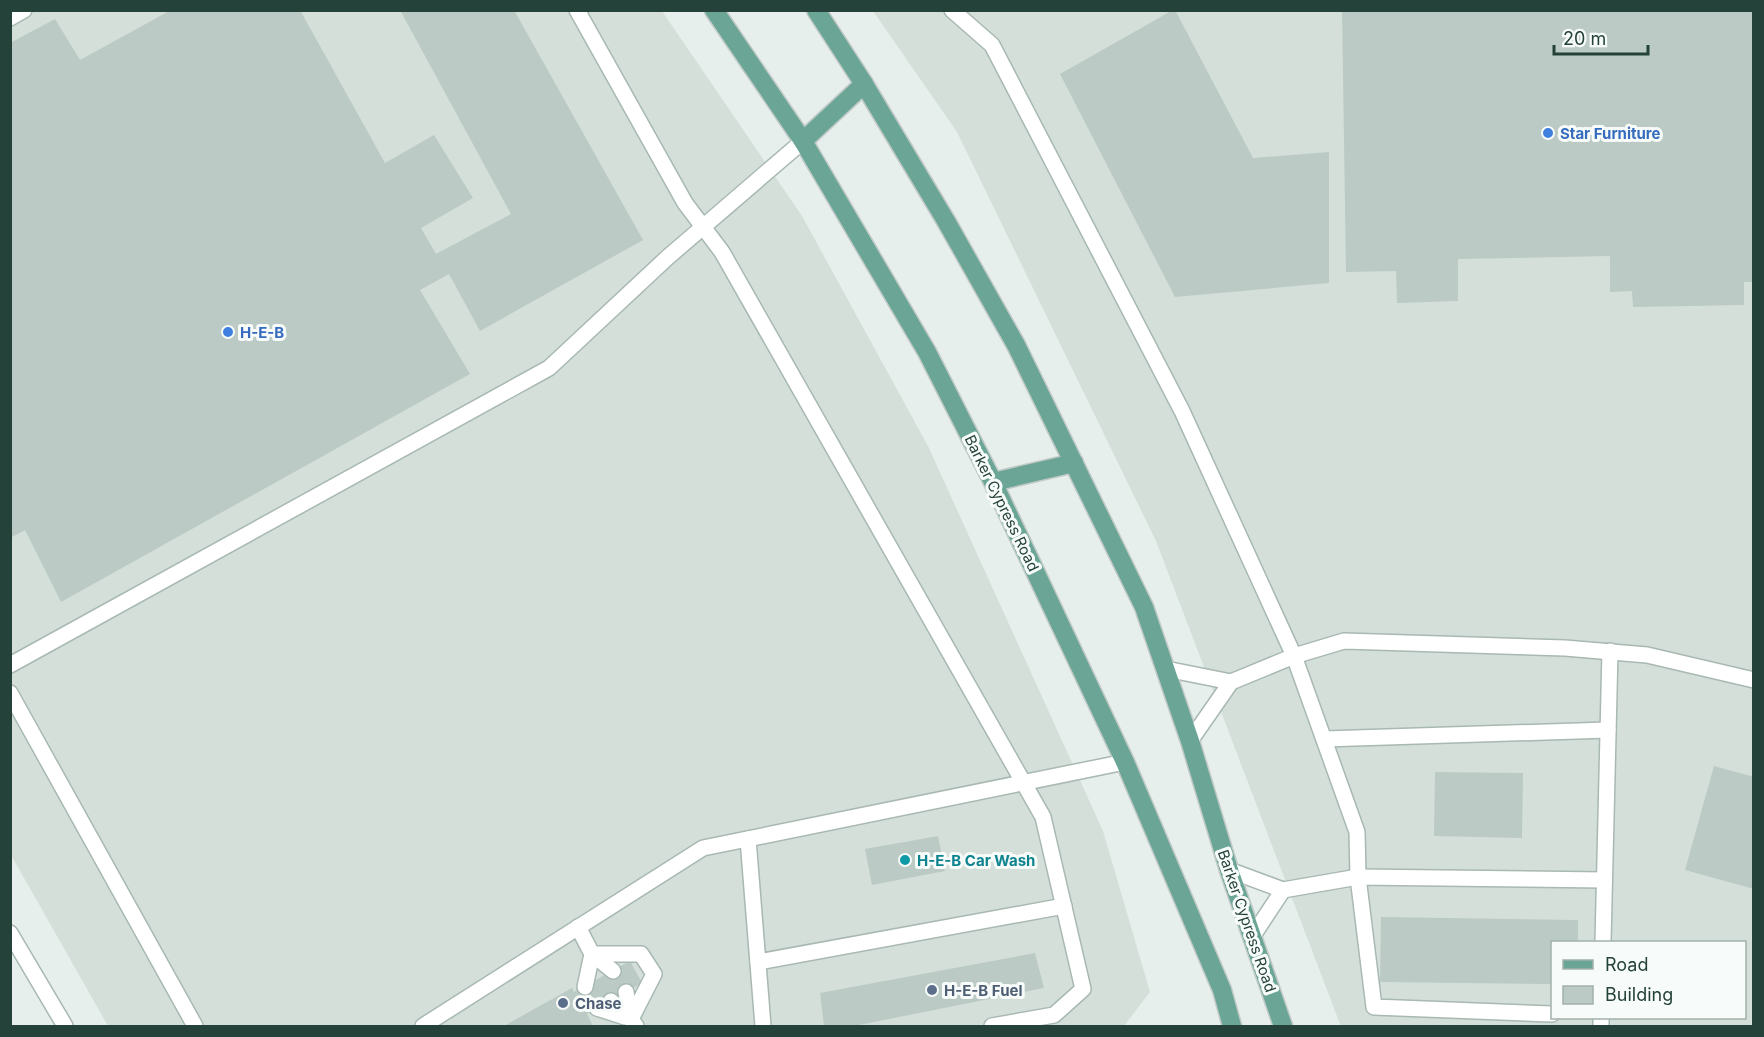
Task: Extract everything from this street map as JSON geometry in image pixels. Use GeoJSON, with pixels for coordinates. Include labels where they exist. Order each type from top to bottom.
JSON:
{"type":"FeatureCollection","features":[{"type":"Feature","properties":{"kind":"main road","name":"Barker Cypress Road"},"geometry":{"type":"LineString","coordinates":[[714,10],[803,141],[927,352],[993,482],[1125,762],[1222,990],[1232,1026]]}},
{"type":"Feature","properties":{"kind":"main road","name":"Barker Cypress Road"},"geometry":{"type":"LineString","coordinates":[[816,10],[864,84],[946,221],[1016,345],[1144,607],[1190,741],[1228,870],[1282,1026]]}},
{"type":"Feature","properties":{"kind":"main road"},"geometry":{"type":"LineString","coordinates":[[803,141],[864,84]]}},
{"type":"Feature","properties":{"kind":"main road"},"geometry":{"type":"LineString","coordinates":[[993,482],[1074,463]]}},
{"type":"Feature","properties":{"kind":"lane"},"geometry":{"type":"LineString","coordinates":[[10,18],[24,10]]}},
{"type":"Feature","properties":{"kind":"lane"},"geometry":{"type":"LineString","coordinates":[[577,10],[685,202],[728,263],[1043,817],[1083,989],[1054,1016],[992,1026]]}},
{"type":"Feature","properties":{"kind":"lane"},"geometry":{"type":"LineString","coordinates":[[952,10],[992,45],[1182,411],[1294,656],[1358,832],[1358,877],[1374,1007],[1551,1014]]}},
{"type":"Feature","properties":{"kind":"lane"},"geometry":{"type":"LineString","coordinates":[[10,665],[549,368],[668,257],[803,141]]}},
{"type":"Feature","properties":{"kind":"lane"},"geometry":{"type":"LineString","coordinates":[[1190,741],[1231,682],[1294,656],[1344,641],[1610,651],[1647,655],[1754,680]]}},
{"type":"Feature","properties":{"kind":"lane"},"geometry":{"type":"LineString","coordinates":[[1603,941],[1610,651]]}},
{"type":"Feature","properties":{"kind":"lane"},"geometry":{"type":"LineString","coordinates":[[1166,669],[1231,682]]}},
{"type":"Feature","properties":{"kind":"lane"},"geometry":{"type":"LineString","coordinates":[[10,693],[195,1026]]}},
{"type":"Feature","properties":{"kind":"lane"},"geometry":{"type":"LineString","coordinates":[[1324,739],[1608,730]]}},
{"type":"Feature","properties":{"kind":"lane"},"geometry":{"type":"LineString","coordinates":[[423,1026],[703,848],[1125,762]]}},
{"type":"Feature","properties":{"kind":"lane"},"geometry":{"type":"LineString","coordinates":[[748,839],[763,1026]]}},
{"type":"Feature","properties":{"kind":"lane"},"geometry":{"type":"LineString","coordinates":[[1228,870],[1283,891],[1358,877],[1604,880]]}},
{"type":"Feature","properties":{"kind":"lane"},"geometry":{"type":"LineString","coordinates":[[1252,938],[1283,891]]}},
{"type":"Feature","properties":{"kind":"lane"},"geometry":{"type":"LineString","coordinates":[[758,962],[1064,906]]}},
{"type":"Feature","properties":{"kind":"lane"},"geometry":{"type":"LineString","coordinates":[[579,927],[592,954],[591,983]]}},
{"type":"Feature","properties":{"kind":"lane"},"geometry":{"type":"LineString","coordinates":[[10,933],[65,1026]]}},
{"type":"Feature","properties":{"kind":"lane"},"geometry":{"type":"LineString","coordinates":[[592,954],[619,968]]}},
{"type":"Feature","properties":{"kind":"lane"},"geometry":{"type":"LineString","coordinates":[[592,954],[641,954],[654,974],[633,1023]]}},
{"type":"Feature","properties":{"kind":"lane"},"geometry":{"type":"LineString","coordinates":[[631,989],[633,1023]]}},
{"type":"Feature","properties":{"kind":"lane"},"geometry":{"type":"LineString","coordinates":[[610,1001],[633,1023]]}},
{"type":"Feature","properties":{"kind":"lane"},"geometry":{"type":"LineString","coordinates":[[597,1008],[633,1023]]}},
{"type":"Feature","properties":{"kind":"shaded area"},"geometry":{"type":"Polygon","coordinates":[[[10,11],[662,11],[802,216],[928,446],[1103,831],[1150,992],[1124,1026],[108,1026],[11,855],[10,11]]]}},
{"type":"Feature","properties":{"kind":"shaded area"},"geometry":{"type":"Polygon","coordinates":[[[873,11],[1753,11],[1753,1026],[1343,1026],[1340,1024],[1156,541],[957,132],[873,11]]]}},
{"type":"Feature","properties":{"kind":"building","name":"H-E-B"},"geometry":{"type":"Polygon","coordinates":[[[171,10],[300,10],[385,163],[434,135],[473,198],[421,228],[436,254],[511,214],[400,10],[514,10],[643,240],[480,331],[449,274],[420,290],[470,374],[61,602],[25,530],[10,538],[10,43],[55,19],[80,60],[171,10]]]}},
{"type":"Feature","properties":{"kind":"building"},"geometry":{"type":"Polygon","coordinates":[[[1173,10],[1253,158],[1329,152],[1329,283],[1175,297],[1060,74],[1173,10]]]}},
{"type":"Feature","properties":{"kind":"building","name":"Star Furniture"},"geometry":{"type":"Polygon","coordinates":[[[1342,10],[1754,10],[1754,282],[1744,282],[1744,305],[1633,307],[1632,291],[1610,292],[1610,256],[1458,259],[1458,301],[1397,303],[1396,271],[1346,272],[1342,10]]]}},
{"type":"Feature","properties":{"kind":"building"},"geometry":{"type":"Polygon","coordinates":[[[1714,766],[1754,777],[1754,889],[1685,870],[1714,766]]]}},
{"type":"Feature","properties":{"kind":"building"},"geometry":{"type":"Polygon","coordinates":[[[1435,772],[1523,773],[1522,838],[1434,836],[1435,772]]]}},
{"type":"Feature","properties":{"kind":"building","name":"H-E-B Car Wash"},"geometry":{"type":"Polygon","coordinates":[[[938,836],[945,871],[872,885],[865,849],[938,836]]]}},
{"type":"Feature","properties":{"kind":"building"},"geometry":{"type":"Polygon","coordinates":[[[1381,917],[1578,920],[1578,941],[1551,941],[1551,984],[1380,982],[1381,917]]]}},
{"type":"Feature","properties":{"kind":"building","name":"H-E-B Fuel"},"geometry":{"type":"Polygon","coordinates":[[[1035,953],[1044,988],[854,1026],[824,1026],[820,993],[1035,953]]]}},
{"type":"Feature","properties":{"kind":"building"},"geometry":{"type":"Polygon","coordinates":[[[630,961],[642,983],[587,1014],[593,1026],[504,1026],[572,988],[574,992],[630,961]]]}},
{"type":"Feature","properties":{"kind":"place","name":"Star Furniture"},"geometry":{"type":"Point","coordinates":[1548,133]}},
{"type":"Feature","properties":{"kind":"place","name":"H-E-B"},"geometry":{"type":"Point","coordinates":[228,332]}},
{"type":"Feature","properties":{"kind":"place","name":"H-E-B Car Wash"},"geometry":{"type":"Point","coordinates":[905,860]}},
{"type":"Feature","properties":{"kind":"place","name":"H-E-B Fuel"},"geometry":{"type":"Point","coordinates":[932,990]}},
{"type":"Feature","properties":{"kind":"place","name":"Chase"},"geometry":{"type":"Point","coordinates":[563,1003]}}]}
